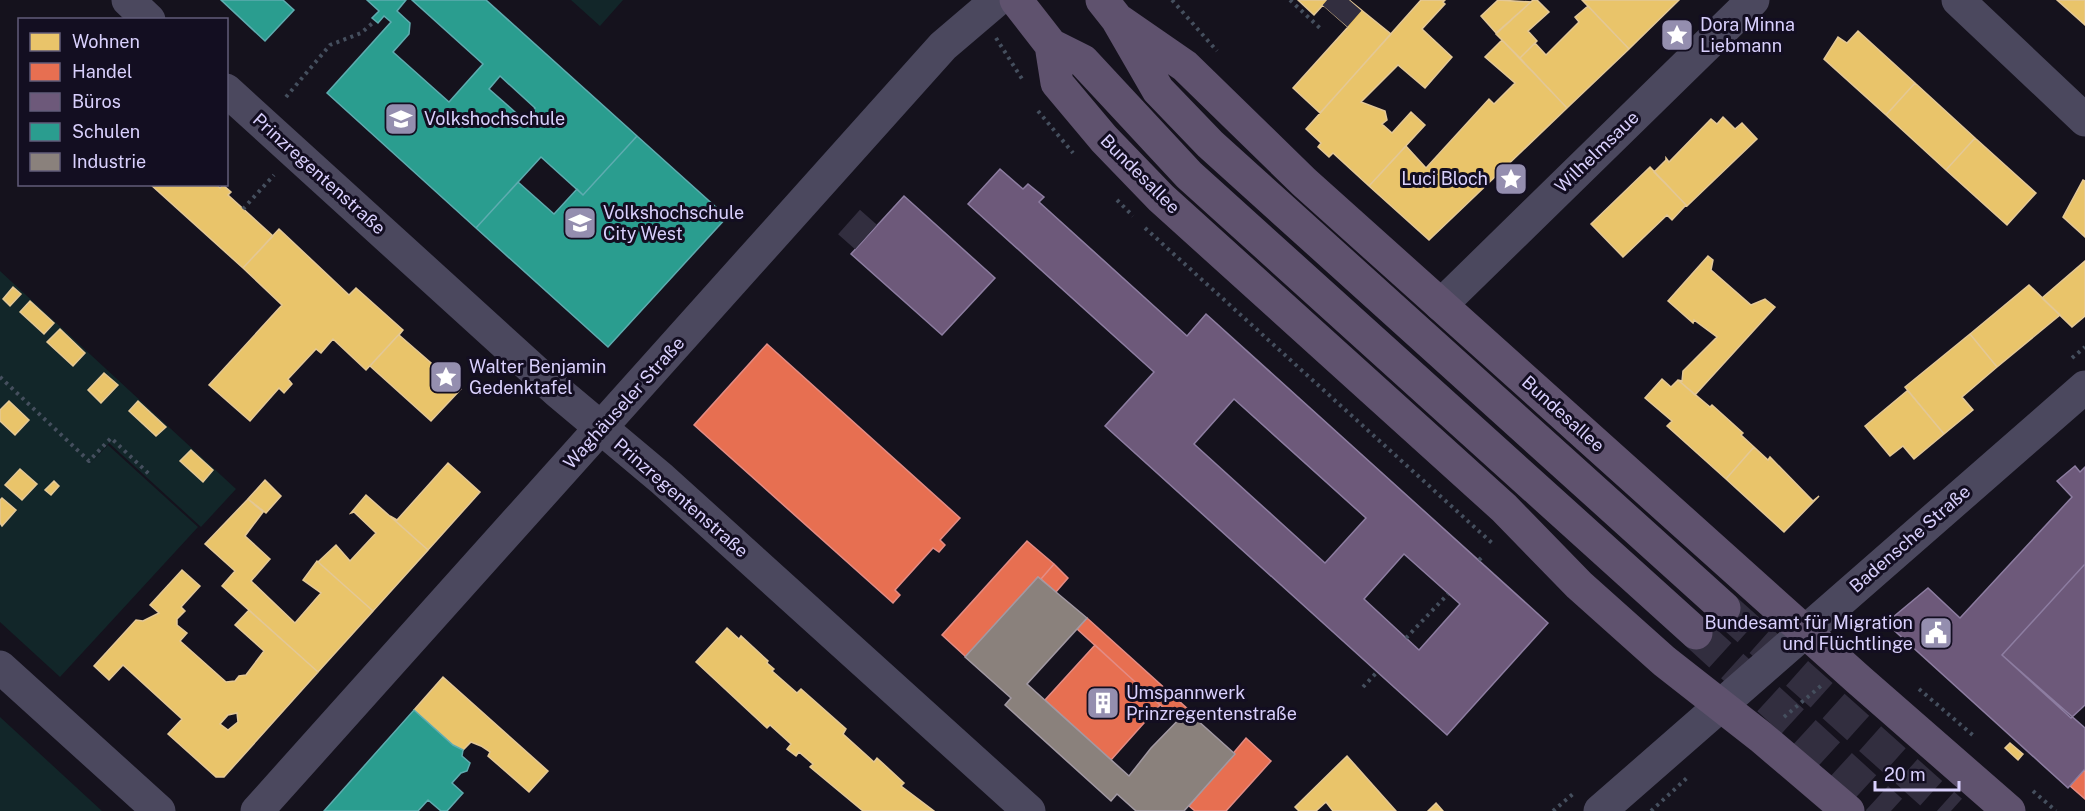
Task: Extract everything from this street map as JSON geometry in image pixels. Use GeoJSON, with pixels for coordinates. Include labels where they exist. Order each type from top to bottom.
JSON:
{"type":"FeatureCollection","features":[{"type":"Feature","properties":{"kind":"main road","name":"Bundesallee"},"geometry":{"type":"LineString","coordinates":[[1016,0],[1051,45],[1083,61],[1189,175],[1696,633]]}},
{"type":"Feature","properties":{"kind":"main road","name":"Bundesallee"},"geometry":{"type":"LineString","coordinates":[[1109,10],[1185,66],[1304,182],[1804,631],[2009,811]]}},
{"type":"Feature","properties":{"kind":"main road","name":"Bundesallee"},"geometry":{"type":"LineString","coordinates":[[1109,10],[1158,90],[1210,144],[1724,608]]}},
{"type":"Feature","properties":{"kind":"main road","name":"Bundesallee"},"geometry":{"type":"LineString","coordinates":[[1051,45],[1057,83],[1104,139],[1161,198],[1504,508],[1588,592],[1664,661],[1848,811]]}},
{"type":"Feature","properties":{"kind":"street"},"geometry":{"type":"LineString","coordinates":[[128,0],[147,18]]}},
{"type":"Feature","properties":{"kind":"street","name":"Waghäuseler Straße"},"geometry":{"type":"LineString","coordinates":[[257,811],[943,46],[997,0]]}},
{"type":"Feature","properties":{"kind":"street","name":"Wilhelmsaue"},"geometry":{"type":"LineString","coordinates":[[1441,305],[1753,0]]}},
{"type":"Feature","properties":{"kind":"street"},"geometry":{"type":"LineString","coordinates":[[1958,0],[2085,120]]}},
{"type":"Feature","properties":{"kind":"street","name":"Prinzregentenstraße"},"geometry":{"type":"LineString","coordinates":[[228,92],[557,391],[662,479],[1029,811]]}},
{"type":"Feature","properties":{"kind":"street","name":"Badensche Straße"},"geometry":{"type":"LineString","coordinates":[[1600,811],[2085,387]]}},
{"type":"Feature","properties":{"kind":"street"},"geometry":{"type":"LineString","coordinates":[[0,666],[159,811]]}},
{"type":"Feature","properties":{"kind":"path"},"geometry":{"type":"LineString","coordinates":[[1290,0],[1322,30]]}},
{"type":"Feature","properties":{"kind":"path"},"geometry":{"type":"LineString","coordinates":[[286,97],[330,45],[361,33],[375,21]]}},
{"type":"Feature","properties":{"kind":"path"},"geometry":{"type":"LineString","coordinates":[[243,209],[274,175]]}},
{"type":"Feature","properties":{"kind":"path"},"geometry":{"type":"LineString","coordinates":[[1,380],[89,461],[111,438],[150,475]]}},
{"type":"Feature","properties":{"kind":"path"},"geometry":{"type":"LineString","coordinates":[[1479,560],[1484,555]]}},
{"type":"Feature","properties":{"kind":"path"},"geometry":{"type":"LineString","coordinates":[[1406,638],[1449,594]]}},
{"type":"Feature","properties":{"kind":"path"},"geometry":{"type":"LineString","coordinates":[[1363,687],[1377,672]]}},
{"type":"Feature","properties":{"kind":"path"},"geometry":{"type":"LineString","coordinates":[[1777,724],[1825,682]]}},
{"type":"Feature","properties":{"kind":"green space"},"geometry":{"type":"Polygon","coordinates":[[[571,0],[623,0],[600,26],[571,0]]]}},
{"type":"Feature","properties":{"kind":"green space"},"geometry":{"type":"Polygon","coordinates":[[[0,271],[236,489],[201,527],[109,443],[88,466],[108,445],[198,527],[60,677],[0,622],[0,271]]]}},
{"type":"Feature","properties":{"kind":"green space"},"geometry":{"type":"Polygon","coordinates":[[[0,717],[102,811],[0,811],[0,717]]]}},
{"type":"Feature","properties":{"kind":"building: Wohnen"},"geometry":{"type":"Polygon","coordinates":[[[1298,0],[1349,0],[1391,34],[1320,113],[1293,88],[1348,27],[1323,5],[1314,15],[1298,0]]]}},
{"type":"Feature","properties":{"kind":"building: Wohnen"},"geometry":{"type":"Polygon","coordinates":[[[1421,0],[1445,0],[1443,2],[1445,4],[1422,29],[1452,57],[1425,88],[1398,65],[1361,102],[1385,111],[1387,120],[1382,124],[1392,133],[1411,112],[1425,125],[1369,186],[1333,153],[1329,157],[1318,147],[1321,143],[1306,129],[1421,0]]]}},
{"type":"Feature","properties":{"kind":"building: Wohnen"},"geometry":{"type":"Polygon","coordinates":[[[1498,0],[1531,2],[1496,33],[1481,16],[1498,0]]]}},
{"type":"Feature","properties":{"kind":"building: Wohnen"},"geometry":{"type":"Polygon","coordinates":[[[1533,0],[1537,0],[1549,12],[1528,31],[1537,41],[1520,58],[1496,34],[1533,0]]]}},
{"type":"Feature","properties":{"kind":"building: Wohnen"},"geometry":{"type":"Polygon","coordinates":[[[1582,0],[1679,0],[1629,49],[1582,0]]]}},
{"type":"Feature","properties":{"kind":"building: Wohnen"},"geometry":{"type":"Polygon","coordinates":[[[2057,0],[2085,0],[2085,25],[2057,0]]]}},
{"type":"Feature","properties":{"kind":"building: Wohnen"},"geometry":{"type":"Polygon","coordinates":[[[1588,6],[1629,49],[1567,108],[1520,58],[1535,43],[1546,55],[1579,22],[1575,17],[1588,6]]]}},
{"type":"Feature","properties":{"kind":"building: Wohnen"},"geometry":{"type":"Polygon","coordinates":[[[1858,31],[1915,83],[1886,115],[1824,59],[1838,37],[1847,43],[1858,31]]]}},
{"type":"Feature","properties":{"kind":"building: Wohnen"},"geometry":{"type":"Polygon","coordinates":[[[1502,40],[1567,108],[1429,240],[1369,186],[1406,146],[1426,168],[1489,99],[1494,104],[1515,83],[1485,57],[1502,40]]]}},
{"type":"Feature","properties":{"kind":"building: Wohnen"},"geometry":{"type":"Polygon","coordinates":[[[1915,83],[1975,138],[1946,170],[1886,115],[1915,83]]]}},
{"type":"Feature","properties":{"kind":"building: Wohnen"},"geometry":{"type":"Polygon","coordinates":[[[1723,117],[1735,129],[1742,123],[1757,139],[1687,206],[1654,172],[1666,158],[1669,162],[1711,119],[1717,124],[1723,117]]]}},
{"type":"Feature","properties":{"kind":"building: Wohnen"},"geometry":{"type":"Polygon","coordinates":[[[1975,138],[2036,193],[2007,225],[1946,170],[1975,138]]]}},
{"type":"Feature","properties":{"kind":"building: Wohnen"},"geometry":{"type":"Polygon","coordinates":[[[1650,167],[1686,205],[1672,220],[1667,215],[1623,257],[1591,224],[1650,167]]]}},
{"type":"Feature","properties":{"kind":"building: Wohnen"},"geometry":{"type":"Polygon","coordinates":[[[2083,180],[2085,181],[2085,237],[2063,217],[2083,180]]]}},
{"type":"Feature","properties":{"kind":"building: Wohnen"},"geometry":{"type":"Polygon","coordinates":[[[152,186],[218,186],[220,188],[224,186],[231,192],[228,195],[273,236],[243,268],[152,186]]]}},
{"type":"Feature","properties":{"kind":"building: Wohnen"},"geometry":{"type":"Polygon","coordinates":[[[279,229],[349,295],[356,288],[403,330],[366,370],[333,339],[321,353],[316,349],[288,379],[292,384],[284,393],[279,388],[250,421],[209,385],[282,305],[243,268],[279,229]]]}},
{"type":"Feature","properties":{"kind":"building: Wohnen"},"geometry":{"type":"Polygon","coordinates":[[[1708,256],[1713,260],[1711,270],[1751,305],[1765,299],[1775,307],[1695,395],[1678,380],[1682,381],[1683,371],[1717,337],[1694,320],[1693,323],[1668,301],[1708,256]]]}},
{"type":"Feature","properties":{"kind":"building: Wohnen"},"geometry":{"type":"Polygon","coordinates":[[[2085,261],[2085,316],[2072,327],[2042,298],[2085,261]]]}},
{"type":"Feature","properties":{"kind":"building: Wohnen"},"geometry":{"type":"Polygon","coordinates":[[[2029,285],[2060,315],[1997,367],[1970,334],[2029,285]]]}},
{"type":"Feature","properties":{"kind":"building: Wohnen"},"geometry":{"type":"Polygon","coordinates":[[[13,287],[21,294],[10,306],[3,299],[13,287]]]}},
{"type":"Feature","properties":{"kind":"building: Wohnen"},"geometry":{"type":"Polygon","coordinates":[[[30,301],[54,323],[44,334],[20,312],[30,301]]]}},
{"type":"Feature","properties":{"kind":"building: Wohnen"},"geometry":{"type":"Polygon","coordinates":[[[60,329],[85,353],[73,366],[47,342],[60,329]]]}},
{"type":"Feature","properties":{"kind":"building: Wohnen"},"geometry":{"type":"Polygon","coordinates":[[[403,330],[399,335],[461,389],[431,421],[370,366],[403,330]]]}},
{"type":"Feature","properties":{"kind":"building: Wohnen"},"geometry":{"type":"Polygon","coordinates":[[[1970,334],[1997,367],[1962,397],[1973,410],[1944,434],[1905,387],[1970,334]]]}},
{"type":"Feature","properties":{"kind":"building: Wohnen"},"geometry":{"type":"Polygon","coordinates":[[[104,373],[118,385],[101,403],[88,390],[104,373]]]}},
{"type":"Feature","properties":{"kind":"building: Wohnen"},"geometry":{"type":"Polygon","coordinates":[[[1662,379],[1671,387],[1678,380],[1710,407],[1712,405],[1743,433],[1741,435],[1754,447],[1726,479],[1667,426],[1672,421],[1645,398],[1662,379]]]}},
{"type":"Feature","properties":{"kind":"building: Wohnen"},"geometry":{"type":"Polygon","coordinates":[[[1907,391],[1944,434],[1914,459],[1903,446],[1890,456],[1865,426],[1907,391]]]}},
{"type":"Feature","properties":{"kind":"building: Wohnen"},"geometry":{"type":"Polygon","coordinates":[[[9,401],[29,420],[15,435],[0,421],[0,410],[9,401]]]}},
{"type":"Feature","properties":{"kind":"building: Wohnen"},"geometry":{"type":"Polygon","coordinates":[[[138,401],[166,427],[156,436],[129,411],[138,401]]]}},
{"type":"Feature","properties":{"kind":"building: Wohnen"},"geometry":{"type":"Polygon","coordinates":[[[1754,447],[1768,460],[1770,457],[1813,501],[1819,496],[1784,532],[1726,479],[1754,447]]]}},
{"type":"Feature","properties":{"kind":"building: Wohnen"},"geometry":{"type":"Polygon","coordinates":[[[191,450],[213,470],[203,482],[180,461],[191,450]]]}},
{"type":"Feature","properties":{"kind":"building: Wohnen"},"geometry":{"type":"Polygon","coordinates":[[[448,463],[480,492],[428,550],[390,516],[397,520],[448,463]]]}},
{"type":"Feature","properties":{"kind":"building: Wohnen"},"geometry":{"type":"Polygon","coordinates":[[[20,469],[37,484],[22,500],[5,485],[20,469]]]}},
{"type":"Feature","properties":{"kind":"building: Wohnen"},"geometry":{"type":"Polygon","coordinates":[[[265,480],[281,496],[266,513],[248,499],[265,480]]]}},
{"type":"Feature","properties":{"kind":"building: Wohnen"},"geometry":{"type":"Polygon","coordinates":[[[54,481],[59,486],[51,495],[45,490],[54,481]]]}},
{"type":"Feature","properties":{"kind":"building: Wohnen"},"geometry":{"type":"Polygon","coordinates":[[[366,495],[428,550],[373,611],[318,562],[336,545],[350,561],[376,533],[354,512],[351,513],[366,495]]]}},
{"type":"Feature","properties":{"kind":"building: Wohnen"},"geometry":{"type":"Polygon","coordinates":[[[2,498],[16,510],[2,526],[0,500],[2,498]]]}},
{"type":"Feature","properties":{"kind":"building: Wohnen"},"geometry":{"type":"Polygon","coordinates":[[[248,499],[263,512],[245,536],[270,559],[251,581],[295,623],[321,593],[303,580],[317,561],[373,611],[318,672],[222,586],[235,571],[205,544],[248,499]]]}},
{"type":"Feature","properties":{"kind":"building: Wohnen"},"geometry":{"type":"Polygon","coordinates":[[[182,570],[200,586],[181,607],[185,611],[177,619],[177,625],[187,633],[180,641],[226,682],[235,681],[239,676],[246,675],[264,651],[235,625],[249,610],[318,672],[224,777],[216,777],[168,734],[182,719],[123,665],[109,680],[94,666],[136,620],[143,621],[159,613],[150,605],[182,570]],[[237,713],[228,715],[220,724],[228,730],[238,722],[237,713]]]}},
{"type":"Feature","properties":{"kind":"building: Wohnen"},"geometry":{"type":"Polygon","coordinates":[[[727,628],[739,639],[741,636],[768,661],[767,663],[774,669],[772,671],[797,693],[801,689],[846,729],[843,734],[874,762],[877,758],[904,783],[901,786],[934,811],[863,811],[810,767],[813,764],[799,752],[796,756],[787,749],[791,744],[770,725],[767,728],[696,662],[727,628]]]}},
{"type":"Feature","properties":{"kind":"building: Wohnen"},"geometry":{"type":"Polygon","coordinates":[[[443,677],[548,771],[529,792],[488,756],[490,752],[471,742],[463,750],[453,745],[414,710],[443,677]]]}},
{"type":"Feature","properties":{"kind":"building: Wohnen"},"geometry":{"type":"Polygon","coordinates":[[[2010,743],[2023,754],[2018,760],[2005,748],[2010,743]]]}},
{"type":"Feature","properties":{"kind":"building: Wohnen"},"geometry":{"type":"Polygon","coordinates":[[[1347,756],[1396,811],[1333,811],[1326,802],[1316,811],[1299,811],[1295,807],[1347,756]]]}},
{"type":"Feature","properties":{"kind":"building: Wohnen"},"geometry":{"type":"Polygon","coordinates":[[[1436,803],[1443,811],[1428,811],[1436,803]]]}},
{"type":"Feature","properties":{"kind":"building: Handel"},"geometry":{"type":"Polygon","coordinates":[[[767,344],[960,518],[940,540],[945,545],[939,552],[933,548],[895,590],[900,595],[893,603],[694,425],[767,344]]]}},
{"type":"Feature","properties":{"kind":"building: Handel"},"geometry":{"type":"Polygon","coordinates":[[[1027,541],[1054,564],[1041,579],[1038,577],[966,657],[942,635],[1027,541]]]}},
{"type":"Feature","properties":{"kind":"building: Handel"},"geometry":{"type":"Polygon","coordinates":[[[1054,564],[1068,578],[1056,592],[1041,579],[1054,564]]]}},
{"type":"Feature","properties":{"kind":"building: Handel"},"geometry":{"type":"Polygon","coordinates":[[[1087,618],[1190,711],[1178,721],[1077,629],[1087,618]]]}},
{"type":"Feature","properties":{"kind":"building: Handel","name":"Umspannwerk Prinzregentenstraße"},"geometry":{"type":"Polygon","coordinates":[[[1095,645],[1160,705],[1111,760],[1045,700],[1095,645]]]}},
{"type":"Feature","properties":{"kind":"building: Handel"},"geometry":{"type":"Polygon","coordinates":[[[1246,738],[1271,761],[1226,811],[1195,811],[1189,806],[1246,738]]]}},
{"type":"Feature","properties":{"kind":"building: Handel"},"geometry":{"type":"Polygon","coordinates":[[[2085,769],[2085,799],[2070,786],[2085,769]]]}},
{"type":"Feature","properties":{"kind":"building: Büros"},"geometry":{"type":"Polygon","coordinates":[[[1000,169],[1023,189],[1028,184],[1044,197],[1039,202],[1187,336],[1206,314],[1548,623],[1447,735],[1105,426],[1154,372],[968,204],[1000,169]],[[1234,399],[1194,444],[1325,563],[1366,518],[1234,399]],[[1404,554],[1364,599],[1419,650],[1460,604],[1404,554]]]}},
{"type":"Feature","properties":{"kind":"building: Büros"},"geometry":{"type":"Polygon","coordinates":[[[904,196],[995,278],[942,335],[851,254],[904,196]]]}},
{"type":"Feature","properties":{"kind":"building: Büros"},"geometry":{"type":"Polygon","coordinates":[[[2075,466],[2080,472],[2085,467],[2085,564],[2002,655],[2085,728],[2085,769],[2068,788],[1886,623],[1928,588],[1960,618],[2072,497],[2057,481],[2075,466]]]}},
{"type":"Feature","properties":{"kind":"building: Büros"},"geometry":{"type":"Polygon","coordinates":[[[2085,564],[2085,705],[2071,718],[2002,655],[2085,564]]]}},
{"type":"Feature","properties":{"kind":"building: Schulen"},"geometry":{"type":"Polygon","coordinates":[[[221,0],[283,0],[294,10],[265,41],[221,0]]]}},
{"type":"Feature","properties":{"kind":"building: Schulen"},"geometry":{"type":"Polygon","coordinates":[[[367,0],[406,0],[397,11],[410,23],[409,34],[393,52],[449,102],[483,64],[412,0],[486,0],[637,136],[583,195],[541,157],[476,228],[327,93],[391,22],[384,16],[378,23],[372,18],[379,11],[367,0]],[[500,76],[489,89],[524,120],[535,108],[500,76]]]}},
{"type":"Feature","properties":{"kind":"building: Schulen"},"geometry":{"type":"Polygon","coordinates":[[[637,136],[727,217],[608,347],[476,228],[518,182],[554,214],[577,189],[583,195],[637,136]]]}},
{"type":"Feature","properties":{"kind":"building: Schulen"},"geometry":{"type":"Polygon","coordinates":[[[414,710],[453,745],[463,750],[462,756],[470,763],[467,771],[461,773],[452,783],[463,793],[447,811],[441,811],[428,800],[418,811],[324,811],[414,710]]]}},
{"type":"Feature","properties":{"kind":"building: Industrie"},"geometry":{"type":"Polygon","coordinates":[[[1038,577],[1087,618],[1027,684],[1129,776],[1151,748],[1187,711],[1235,754],[1184,811],[1136,811],[1117,794],[1111,801],[1005,705],[1011,698],[965,657],[1038,577]]]}},
{"type":"Feature","properties":{"kind":"tunnel"},"geometry":{"type":"LineString","coordinates":[[1335,16],[1349,0]]}},
{"type":"Feature","properties":{"kind":"tunnel"},"geometry":{"type":"LineString","coordinates":[[849,222],[866,237]]}},
{"type":"Feature","properties":{"kind":"tunnel"},"geometry":{"type":"LineString","coordinates":[[1724,608],[1951,811]]}},
{"type":"Feature","properties":{"kind":"tunnel"},"geometry":{"type":"LineString","coordinates":[[1696,633],[1891,811]]}},
{"type":"Feature","properties":{"kind":"place","name":"Dora Minna Liebmann"},"geometry":{"type":"Point","coordinates":[1677,35]}},
{"type":"Feature","properties":{"kind":"place","name":"Volkshochschule"},"geometry":{"type":"Point","coordinates":[401,119]}},
{"type":"Feature","properties":{"kind":"place","name":"Luci Bloch"},"geometry":{"type":"Point","coordinates":[1511,179]}},
{"type":"Feature","properties":{"kind":"place","name":"Volkshochschule City West"},"geometry":{"type":"Point","coordinates":[580,223]}},
{"type":"Feature","properties":{"kind":"place","name":"Walter Benjamin Gedenktafel"},"geometry":{"type":"Point","coordinates":[446,377]}},
{"type":"Feature","properties":{"kind":"place","name":"Bundesamt für Migration und Flüchtlinge"},"geometry":{"type":"Point","coordinates":[1936,633]}},
{"type":"Feature","properties":{"kind":"place","name":"Umspannwerk Prinzregentenstraße"},"geometry":{"type":"Point","coordinates":[1103,703]}}]}
